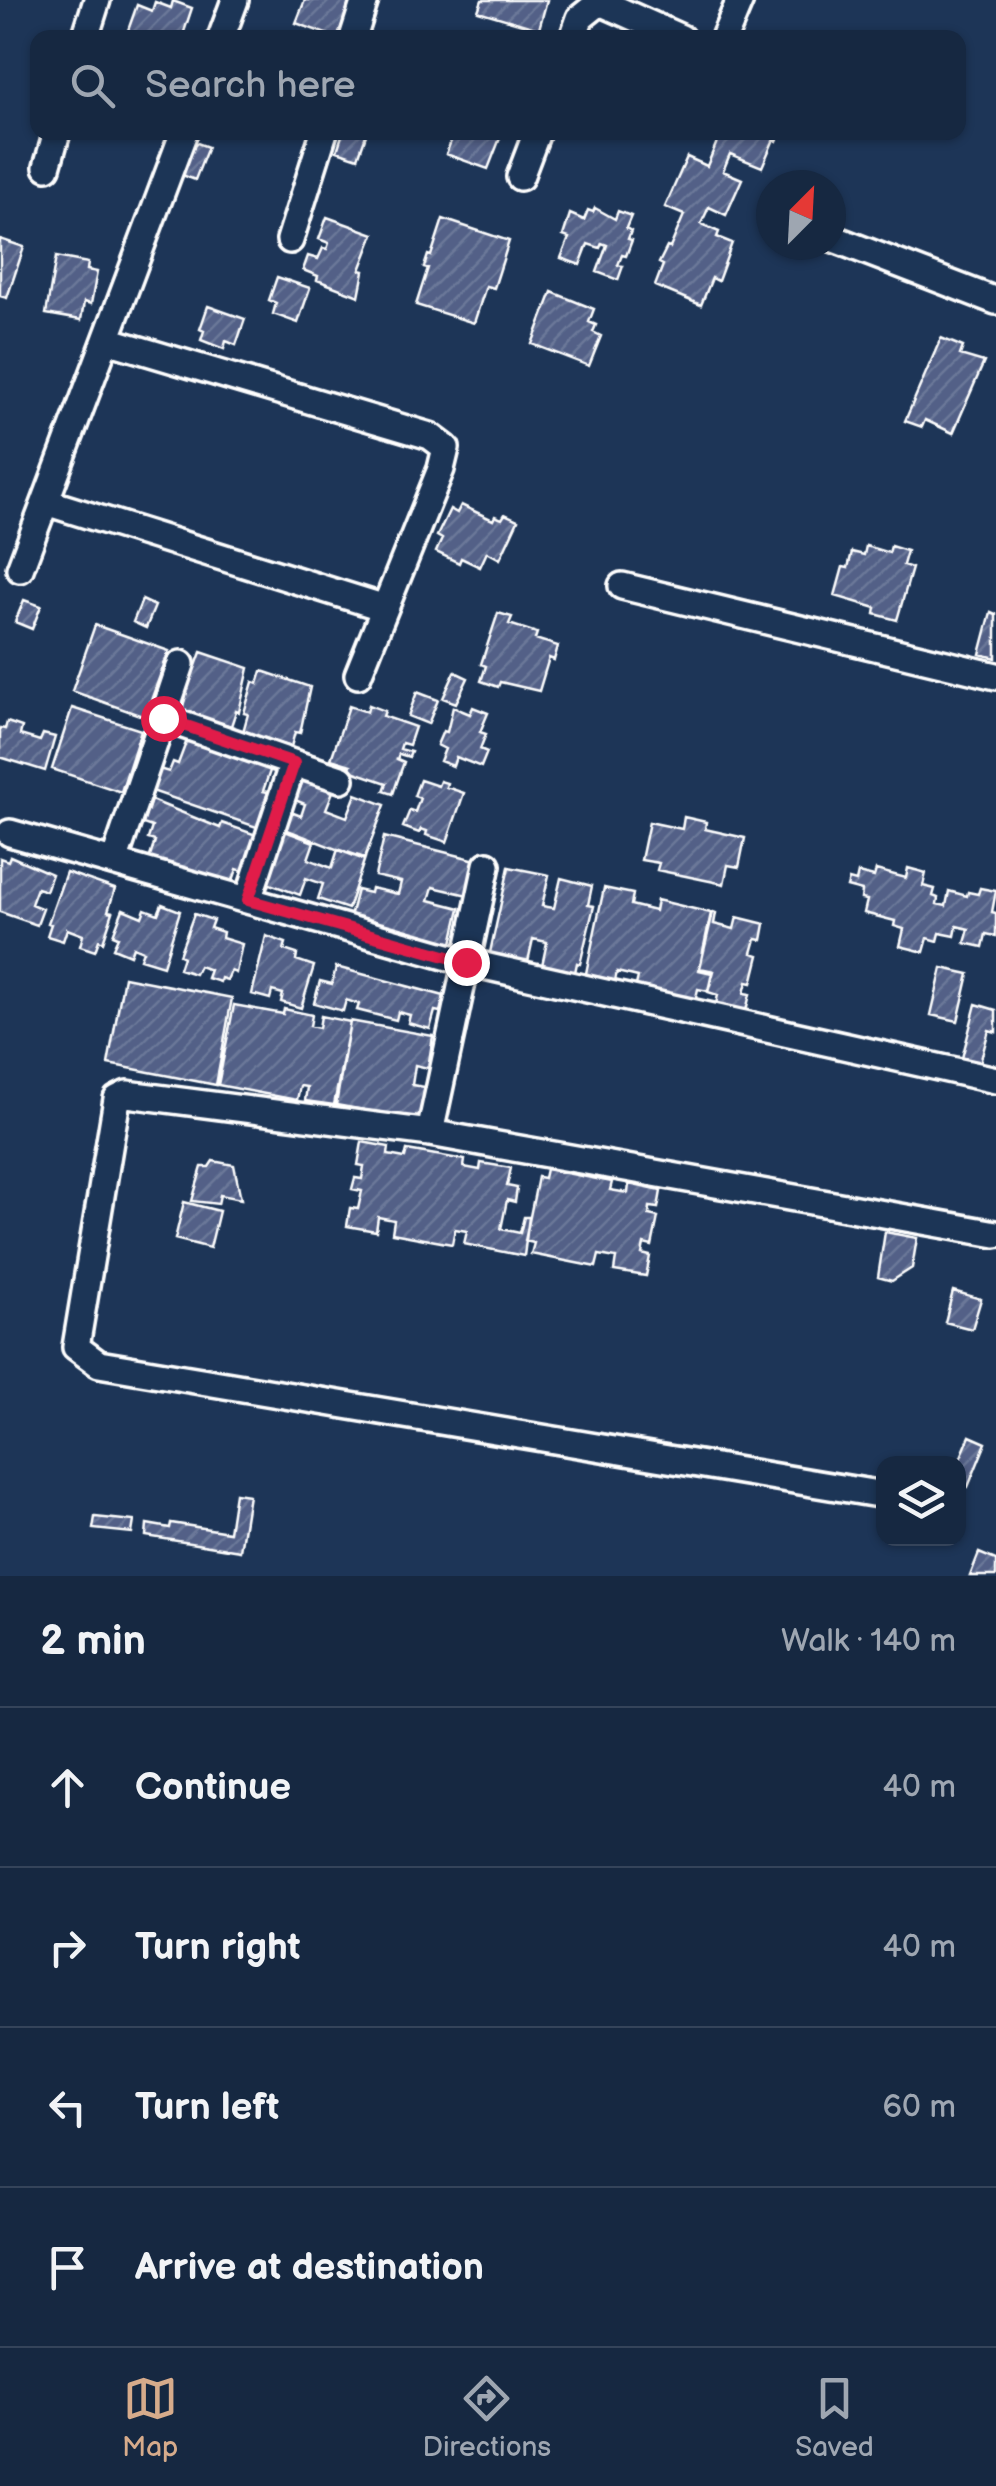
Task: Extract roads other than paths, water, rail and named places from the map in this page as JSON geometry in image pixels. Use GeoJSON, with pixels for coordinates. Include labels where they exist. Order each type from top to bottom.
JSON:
{"type":"FeatureCollection","features":[{"type":"Feature","properties":{"kind":"street"},"geometry":{"type":"LineString","coordinates":[[88,30],[96,0]]}},
{"type":"Feature","properties":{"kind":"street"},"geometry":{"type":"LineString","coordinates":[[223,30],[235,0]]}},
{"type":"Feature","properties":{"kind":"street"},"geometry":{"type":"LineString","coordinates":[[356,30],[365,0]]}},
{"type":"Feature","properties":{"kind":"street"},"geometry":{"type":"LineString","coordinates":[[727,30],[740,0]]}},
{"type":"Feature","properties":{"kind":"street"},"geometry":{"type":"LineString","coordinates":[[575,30],[580,18],[600,2],[663,30]]}},
{"type":"Feature","properties":{"kind":"street"},"geometry":{"type":"LineString","coordinates":[[47,167],[55,140]]}},
{"type":"Feature","properties":{"kind":"street"},"geometry":{"type":"LineString","coordinates":[[20,570],[181,140]]}},
{"type":"Feature","properties":{"kind":"street"},"geometry":{"type":"LineString","coordinates":[[290,240],[321,140]]}},
{"type":"Feature","properties":{"kind":"street"},"geometry":{"type":"LineString","coordinates":[[520,177],[534,140]]}},
{"type":"Feature","properties":{"kind":"street"},"geometry":{"type":"LineString","coordinates":[[846,243],[996,301]]}},
{"type":"Feature","properties":{"kind":"street"},"geometry":{"type":"LineString","coordinates":[[107,340],[430,436],[446,448],[441,470],[358,674]]}},
{"type":"Feature","properties":{"kind":"street"},"geometry":{"type":"LineString","coordinates":[[46,502],[385,608]]}},
{"type":"Feature","properties":{"kind":"street"},"geometry":{"type":"LineString","coordinates":[[622,586],[996,676]]}},
{"type":"Feature","properties":{"kind":"street"},"geometry":{"type":"LineString","coordinates":[[114,862],[181,664]]}},
{"type":"Feature","properties":{"kind":"street"},"geometry":{"type":"LineString","coordinates":[[163,718],[341,779]]}},
{"type":"Feature","properties":{"kind":"street"},"geometry":{"type":"LineString","coordinates":[[248,900],[294,763]]}},
{"type":"Feature","properties":{"kind":"street"},"geometry":{"type":"LineString","coordinates":[[10,833],[466,962],[996,1080]]}},
{"type":"Feature","properties":{"kind":"street"},"geometry":{"type":"LineString","coordinates":[[430,1133],[487,864]]}},
{"type":"Feature","properties":{"kind":"street"},"geometry":{"type":"LineString","coordinates":[[876,1493],[100,1364],[76,1347],[117,1099],[121,1095],[430,1133],[996,1234]]}}]}
